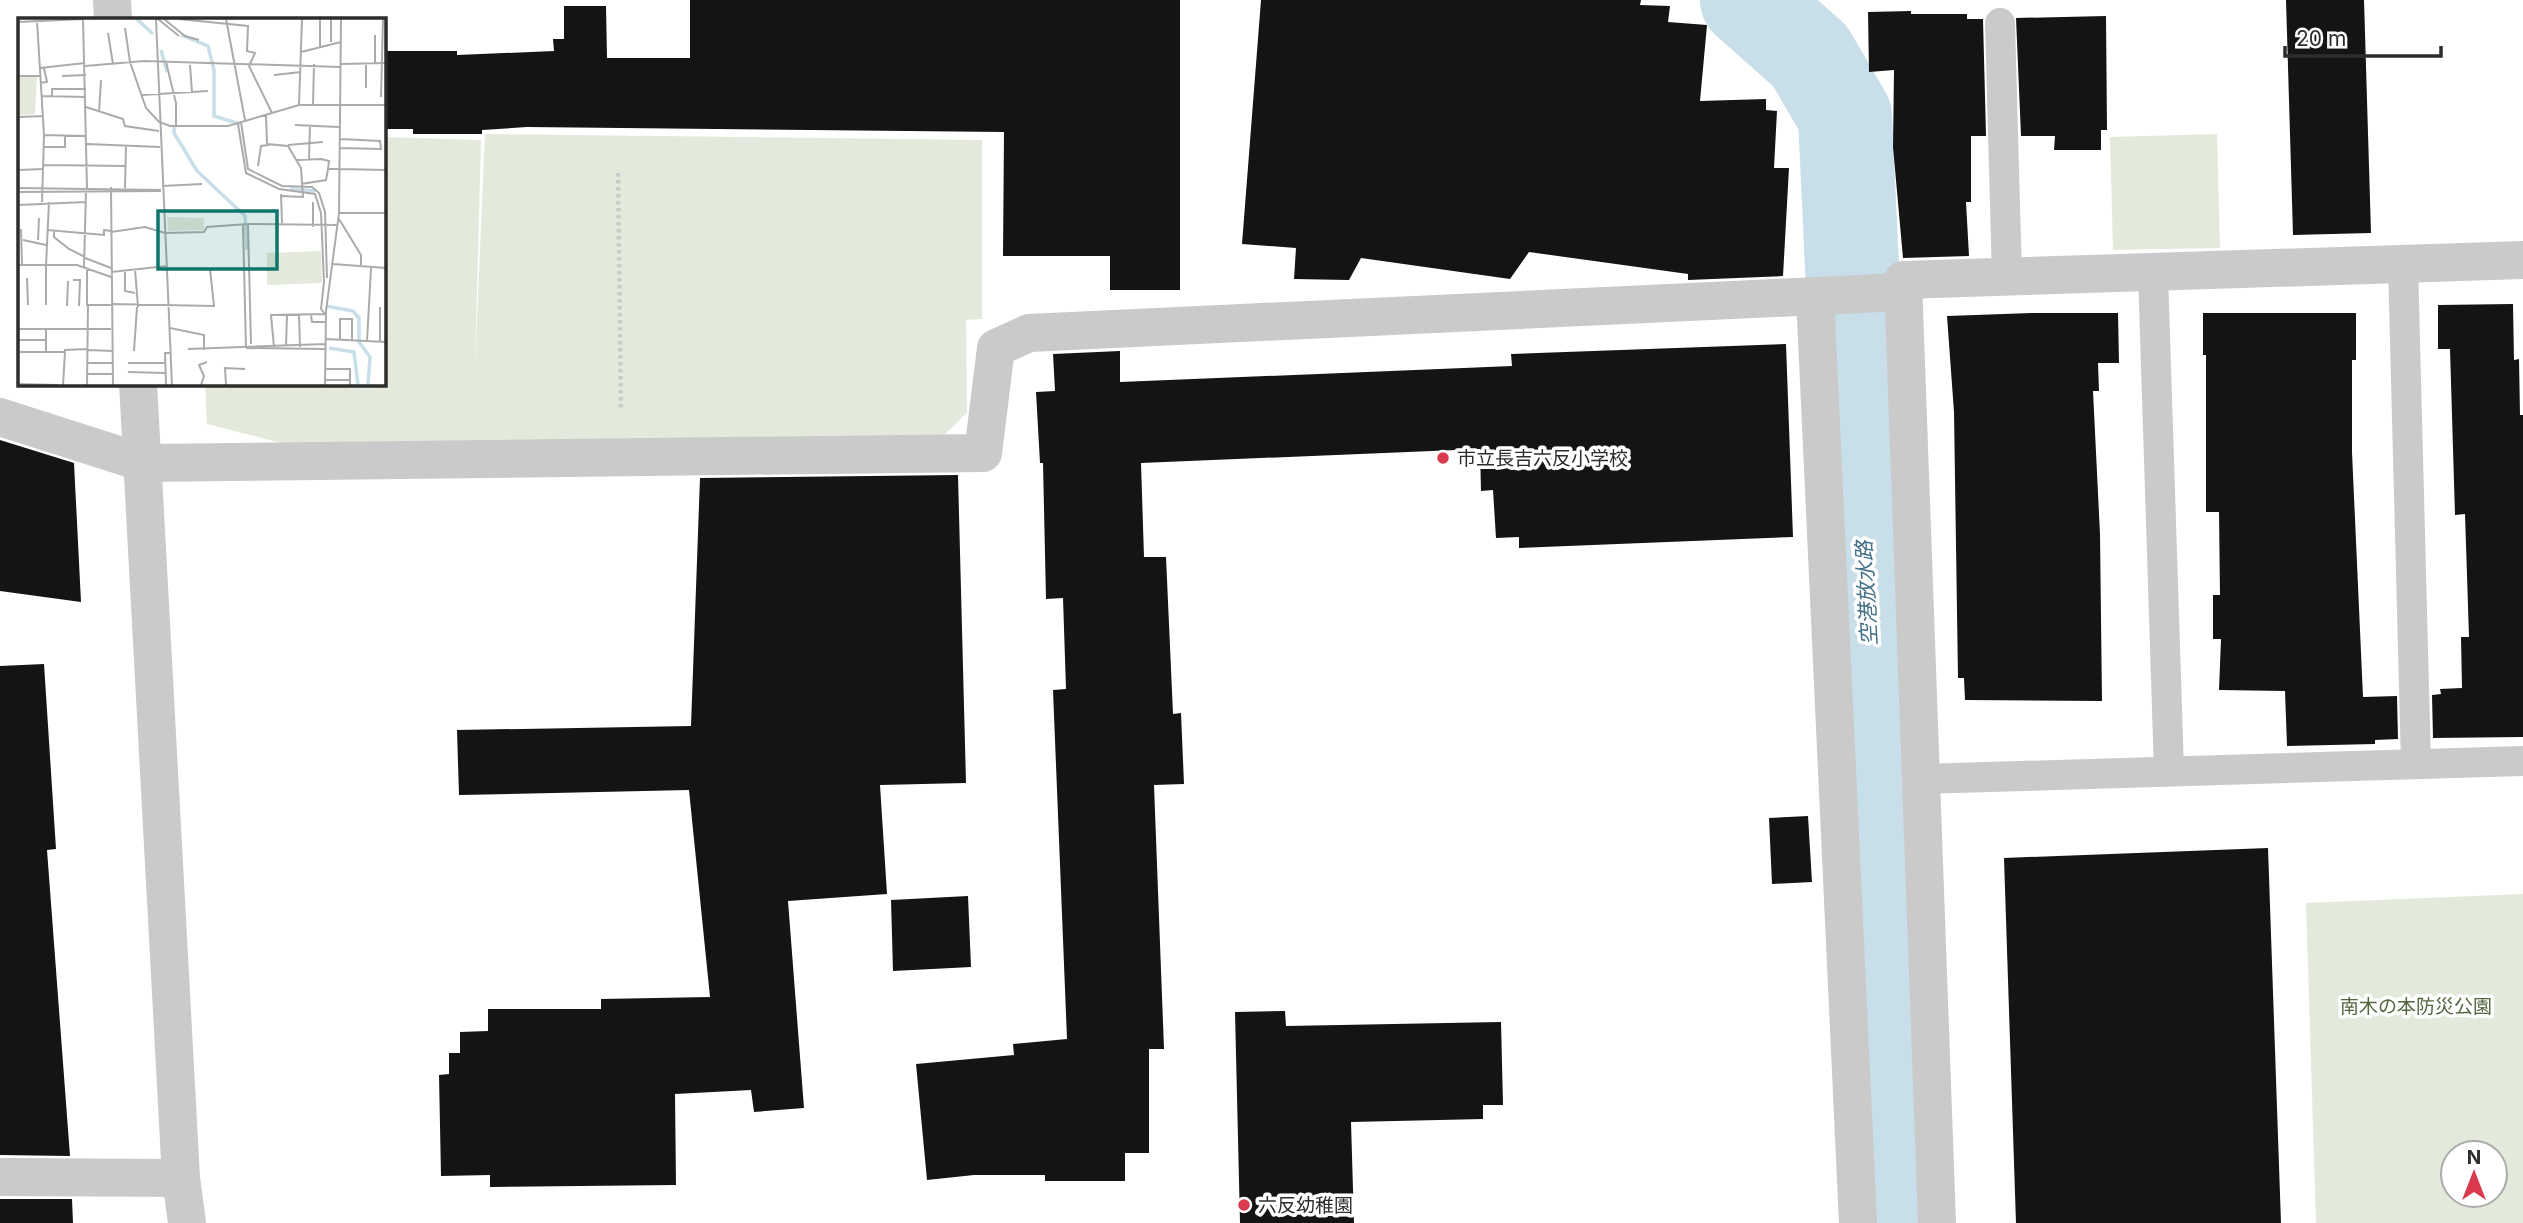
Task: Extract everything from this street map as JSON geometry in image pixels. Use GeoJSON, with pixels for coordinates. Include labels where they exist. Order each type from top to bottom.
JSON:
{"type":"FeatureCollection","features":[{"type":"Feature","properties":{"kind":"street"},"geometry":{"type":"LineString","coordinates":[[112,0],[113,18]]}},
{"type":"Feature","properties":{"kind":"street"},"geometry":{"type":"LineString","coordinates":[[1937,1223],[1903,281],[2523,260]]}},
{"type":"Feature","properties":{"kind":"street"},"geometry":{"type":"LineString","coordinates":[[0,417],[144,463],[983,453],[996,348],[1029,333],[1903,292]]}},
{"type":"Feature","properties":{"kind":"street"},"geometry":{"type":"LineString","coordinates":[[1815,296],[1858,1223]]}},
{"type":"Feature","properties":{"kind":"street"},"geometry":{"type":"LineString","coordinates":[[138,385],[181,1178],[187,1223]]}},
{"type":"Feature","properties":{"kind":"street"},"geometry":{"type":"LineString","coordinates":[[0,1177],[181,1178]]}},
{"type":"Feature","properties":{"kind":"lane"},"geometry":{"type":"LineString","coordinates":[[2000,23],[2007,277]]}},
{"type":"Feature","properties":{"kind":"lane"},"geometry":{"type":"LineString","coordinates":[[2403,264],[2416,764]]}},
{"type":"Feature","properties":{"kind":"lane"},"geometry":{"type":"LineString","coordinates":[[2153,273],[2169,771]]}},
{"type":"Feature","properties":{"kind":"lane"},"geometry":{"type":"LineString","coordinates":[[1922,779],[2523,761]]}},
{"type":"Feature","properties":{"kind":"path"},"geometry":{"type":"LineString","coordinates":[[618,173],[622,457]]}},
{"type":"Feature","properties":{"kind":"green space"},"geometry":{"type":"Polygon","coordinates":[[[485,134],[982,140],[982,319],[966,320],[967,413],[943,436],[305,449],[207,424],[205,385],[385,385],[385,137],[481,140],[475,366],[485,134]]]}},
{"type":"Feature","properties":{"kind":"green space"},"geometry":{"type":"Polygon","coordinates":[[[2217,134],[2220,248],[2113,250],[2110,137],[2217,134]]]}},
{"type":"Feature","properties":{"kind":"green space","name":"南木の本防災公園"},"geometry":{"type":"Polygon","coordinates":[[[2523,894],[2523,1223],[2316,1223],[2306,903],[2523,894]]]}},
{"type":"Feature","properties":{"kind":"building"},"geometry":{"type":"Polygon","coordinates":[[[690,0],[1180,0],[1180,290],[1110,290],[1110,256],[1003,256],[1004,132],[527,127],[482,130],[482,134],[413,134],[413,129],[385,129],[385,51],[457,51],[457,55],[554,51],[553,39],[564,39],[564,6],[606,6],[607,58],[690,58],[690,0]]]}},
{"type":"Feature","properties":{"kind":"building"},"geometry":{"type":"Polygon","coordinates":[[[1261,0],[1641,0],[1640,5],[1670,6],[1668,22],[1707,25],[1700,101],[1766,99],[1766,110],[1777,111],[1774,168],[1789,168],[1783,276],[1688,280],[1688,274],[1529,252],[1510,279],[1361,258],[1349,280],[1294,279],[1296,248],[1242,244],[1261,0]]]}},
{"type":"Feature","properties":{"kind":"building"},"geometry":{"type":"Polygon","coordinates":[[[2286,0],[2364,0],[2371,233],[2293,235],[2286,0]]]}},
{"type":"Feature","properties":{"kind":"building"},"geometry":{"type":"Polygon","coordinates":[[[1911,11],[1911,14],[1967,14],[1967,19],[1983,19],[1986,136],[1971,136],[1971,202],[1966,202],[1969,256],[1903,258],[1893,147],[1894,70],[1869,72],[1868,12],[1911,11]]]}},
{"type":"Feature","properties":{"kind":"building"},"geometry":{"type":"Polygon","coordinates":[[[2106,16],[2107,130],[2101,130],[2101,150],[2054,150],[2055,136],[2021,136],[2016,18],[2106,16]]]}},
{"type":"Feature","properties":{"kind":"building"},"geometry":{"type":"Polygon","coordinates":[[[2513,304],[2514,360],[2519,359],[2520,415],[2523,415],[2523,737],[2433,738],[2432,695],[2441,694],[2440,689],[2462,688],[2461,637],[2469,637],[2465,514],[2455,515],[2450,349],[2438,349],[2438,305],[2513,304]]]}},
{"type":"Feature","properties":{"kind":"building"},"geometry":{"type":"Polygon","coordinates":[[[2118,313],[2119,363],[2098,363],[2099,391],[2093,391],[2100,534],[2102,701],[1965,700],[1964,678],[1958,678],[1954,412],[1947,316],[2118,313]]]}},
{"type":"Feature","properties":{"kind":"building"},"geometry":{"type":"Polygon","coordinates":[[[2203,313],[2356,313],[2356,360],[2352,360],[2352,452],[2363,697],[2397,696],[2398,739],[2375,740],[2375,744],[2287,746],[2285,691],[2219,690],[2221,639],[2213,639],[2213,595],[2220,595],[2219,512],[2206,512],[2206,355],[2203,355],[2203,313]]]}},
{"type":"Feature","properties":{"kind":"building"},"geometry":{"type":"Polygon","coordinates":[[[1786,344],[1793,537],[1519,548],[1519,537],[1496,538],[1493,490],[1481,491],[1480,449],[1141,463],[1144,557],[1166,557],[1173,714],[1181,713],[1184,784],[1154,785],[1164,1049],[1149,1049],[1149,1153],[1125,1153],[1125,1181],[1045,1181],[1045,1175],[974,1175],[927,1180],[916,1064],[1014,1055],[1013,1044],[1067,1039],[1053,690],[1066,689],[1063,598],[1046,599],[1043,463],[1040,463],[1036,392],[1055,391],[1053,354],[1120,351],[1120,382],[1512,366],[1511,354],[1786,344]]]}},
{"type":"Feature","properties":{"kind":"building"},"geometry":{"type":"Polygon","coordinates":[[[0,440],[74,463],[81,602],[0,591],[0,440]]]}},
{"type":"Feature","properties":{"kind":"building"},"geometry":{"type":"Polygon","coordinates":[[[958,475],[966,783],[880,785],[887,894],[788,901],[804,1108],[754,1112],[751,1090],[675,1094],[676,1185],[490,1187],[490,1175],[441,1176],[439,1075],[449,1074],[449,1053],[460,1053],[460,1032],[488,1031],[488,1009],[601,1009],[601,999],[710,997],[689,790],[459,795],[457,730],[691,726],[700,478],[958,475]]]}},
{"type":"Feature","properties":{"kind":"building"},"geometry":{"type":"Polygon","coordinates":[[[44,664],[56,849],[47,850],[70,1156],[0,1155],[0,666],[44,664]]]}},
{"type":"Feature","properties":{"kind":"building"},"geometry":{"type":"Polygon","coordinates":[[[1808,816],[1812,882],[1772,884],[1769,818],[1808,816]]]}},
{"type":"Feature","properties":{"kind":"building"},"geometry":{"type":"Polygon","coordinates":[[[2268,848],[2281,1223],[2016,1223],[2004,858],[2268,848]]]}},
{"type":"Feature","properties":{"kind":"building"},"geometry":{"type":"Polygon","coordinates":[[[968,896],[971,967],[893,971],[891,900],[968,896]]]}},
{"type":"Feature","properties":{"kind":"building"},"geometry":{"type":"Polygon","coordinates":[[[1285,1011],[1286,1026],[1501,1022],[1503,1105],[1483,1105],[1483,1119],[1351,1122],[1354,1223],[1240,1223],[1235,1012],[1285,1011]]]}},
{"type":"Feature","properties":{"kind":"building"},"geometry":{"type":"Polygon","coordinates":[[[0,1199],[72,1199],[73,1223],[0,1223],[0,1199]]]}},
{"type":"Feature","properties":{"kind":"waterway","name":"空港放水路"},"geometry":{"type":"LineString","coordinates":[[1747,0],[1810,56],[1845,116],[1896,1223]]}},
{"type":"Feature","properties":{"kind":"place","name":"市立長吉六反小学校"},"geometry":{"type":"Point","coordinates":[1443,458]}},
{"type":"Feature","properties":{"kind":"place","name":"六反幼稚園"},"geometry":{"type":"Point","coordinates":[1244,1205]}}]}
